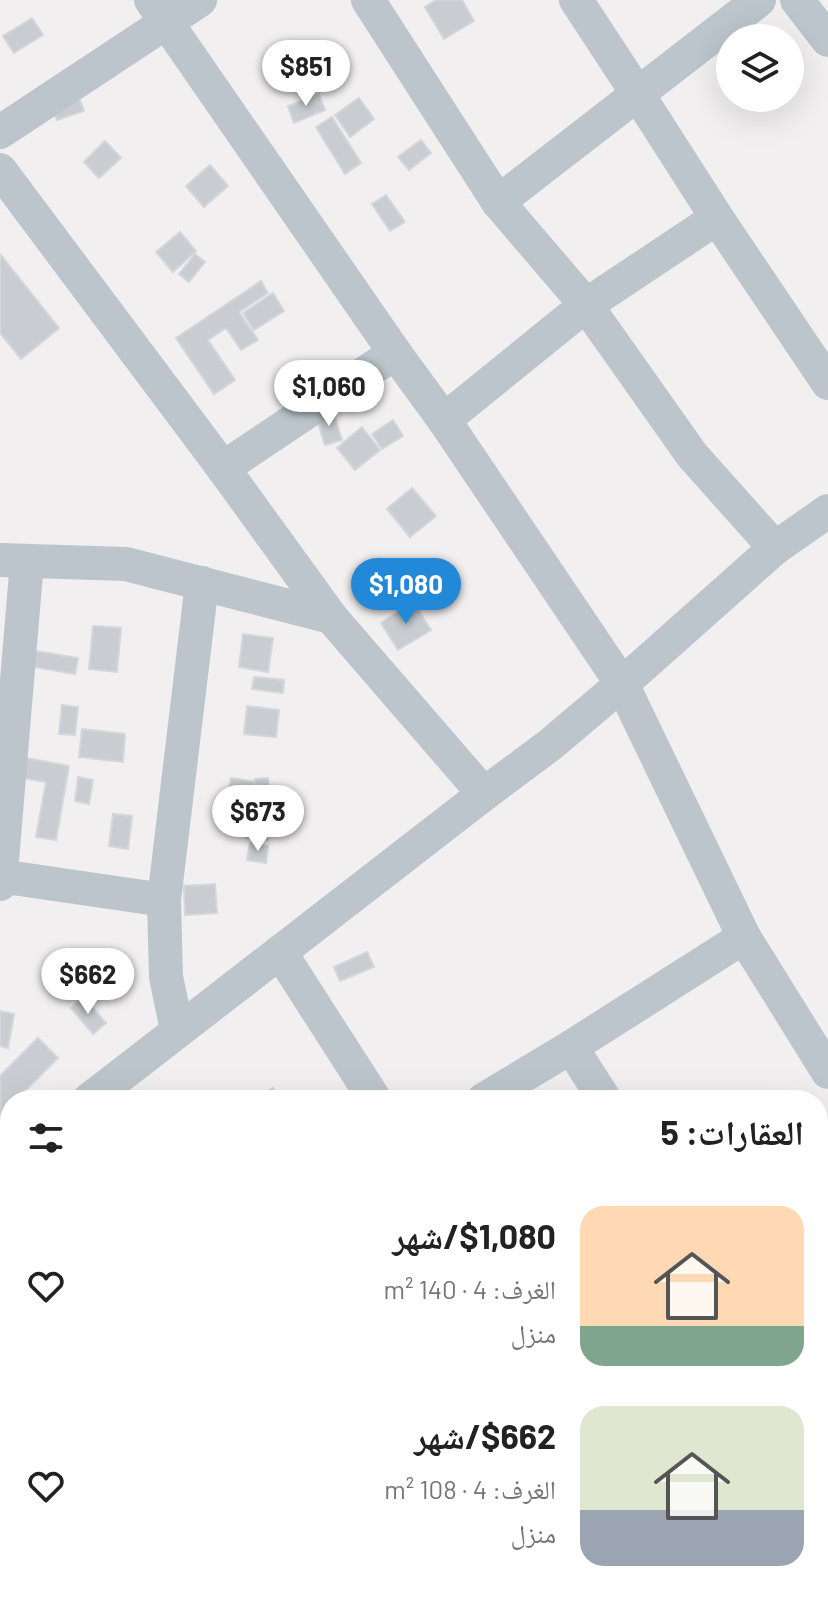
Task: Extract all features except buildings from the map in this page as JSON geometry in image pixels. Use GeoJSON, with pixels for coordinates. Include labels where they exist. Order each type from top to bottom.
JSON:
{"type":"FeatureCollection","features":[{"type":"Feature","properties":{"kind":"street"},"geometry":{"type":"LineString","coordinates":[[0,132],[158,12],[200,0]]}},
{"type":"Feature","properties":{"kind":"street"},"geometry":{"type":"LineString","coordinates":[[368,0],[498,202],[586,305],[692,455],[775,548]]}},
{"type":"Feature","properties":{"kind":"street"},"geometry":{"type":"LineString","coordinates":[[576,0],[828,383]]}},
{"type":"Feature","properties":{"kind":"street"},"geometry":{"type":"LineString","coordinates":[[498,202],[759,0]]}},
{"type":"Feature","properties":{"kind":"street"},"geometry":{"type":"LineString","coordinates":[[797,0],[828,40]]}},
{"type":"Feature","properties":{"kind":"street"},"geometry":{"type":"LineString","coordinates":[[158,12],[444,420],[622,684],[744,937],[828,1072]]}},
{"type":"Feature","properties":{"kind":"street"},"geometry":{"type":"LineString","coordinates":[[0,170],[331,617],[484,794]]}},
{"type":"Feature","properties":{"kind":"street"},"geometry":{"type":"LineString","coordinates":[[444,420],[586,305],[717,218]]}},
{"type":"Feature","properties":{"kind":"street"},"geometry":{"type":"LineString","coordinates":[[223,468],[395,353]]}},
{"type":"Feature","properties":{"kind":"street"},"geometry":{"type":"LineString","coordinates":[[106,1090],[177,1030],[551,744],[775,548],[828,511]]}},
{"type":"Feature","properties":{"kind":"street"},"geometry":{"type":"LineString","coordinates":[[0,884],[13,561],[126,564],[331,617]]}},
{"type":"Feature","properties":{"kind":"street"},"geometry":{"type":"LineString","coordinates":[[177,1030],[166,977],[164,900],[202,583]]}},
{"type":"Feature","properties":{"kind":"street"},"geometry":{"type":"LineString","coordinates":[[0,876],[164,900]]}},
{"type":"Feature","properties":{"kind":"street"},"geometry":{"type":"LineString","coordinates":[[500,1090],[744,937]]}},
{"type":"Feature","properties":{"kind":"street"},"geometry":{"type":"LineString","coordinates":[[280,952],[369,1090]]}},
{"type":"Feature","properties":{"kind":"street"},"geometry":{"type":"LineString","coordinates":[[571,1047],[599,1090]]}}]}
